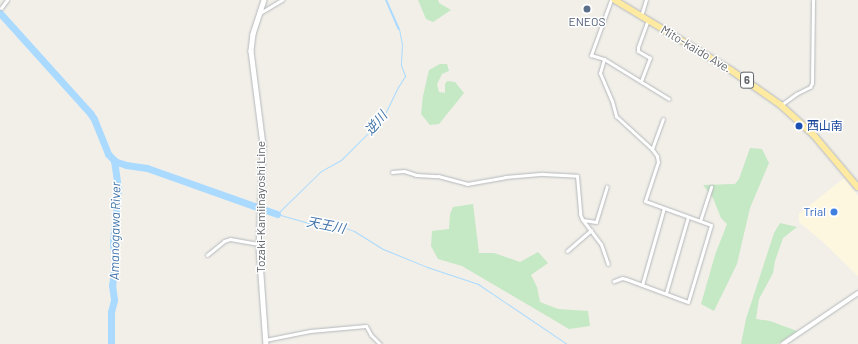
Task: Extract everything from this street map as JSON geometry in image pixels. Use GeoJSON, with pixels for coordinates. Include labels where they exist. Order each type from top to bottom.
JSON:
{"type":"FeatureCollection","features":[{"type":"Feature","properties":{"kind":"highway","name":"Mito-kaido Ave."},"geometry":{"type":"LineString","coordinates":[[615,0],[731,70],[781,105],[814,135],[857,186]]}},
{"type":"Feature","properties":{"kind":"main road","name":"Tozaki-Kamiinayoshi Line"},"geometry":{"type":"LineString","coordinates":[[264,0],[254,34],[251,51],[263,142],[259,244],[266,342]]}},
{"type":"Feature","properties":{"kind":"street"},"geometry":{"type":"LineString","coordinates":[[2,8],[6,0]]}},
{"type":"Feature","properties":{"kind":"street"},"geometry":{"type":"LineString","coordinates":[[260,13],[282,0]]}},
{"type":"Feature","properties":{"kind":"street"},"geometry":{"type":"LineString","coordinates":[[611,0],[591,55],[604,59],[669,99]]}},
{"type":"Feature","properties":{"kind":"street"},"geometry":{"type":"LineString","coordinates":[[641,16],[646,0]]}},
{"type":"Feature","properties":{"kind":"street"},"geometry":{"type":"LineString","coordinates":[[781,105],[796,94],[810,87],[812,83],[813,0]]}},
{"type":"Feature","properties":{"kind":"street"},"geometry":{"type":"LineString","coordinates":[[641,81],[650,58],[638,51],[638,47],[648,20]]}},
{"type":"Feature","properties":{"kind":"street"},"geometry":{"type":"LineString","coordinates":[[604,59],[600,73],[612,101],[616,116],[652,148],[657,156],[658,162],[645,201],[711,225],[688,302],[622,278],[614,281]]}},
{"type":"Feature","properties":{"kind":"street"},"geometry":{"type":"LineString","coordinates":[[652,148],[663,119]]}},
{"type":"Feature","properties":{"kind":"street"},"geometry":{"type":"LineString","coordinates":[[392,172],[404,171],[416,175],[438,176],[466,184],[474,184],[505,177],[543,174],[577,176],[579,206],[583,220],[601,244],[608,264]]}},
{"type":"Feature","properties":{"kind":"street"},"geometry":{"type":"LineString","coordinates":[[857,186],[858,177]]}},
{"type":"Feature","properties":{"kind":"street"},"geometry":{"type":"LineString","coordinates":[[583,220],[596,222],[607,187]]}},
{"type":"Feature","properties":{"kind":"street"},"geometry":{"type":"LineString","coordinates":[[700,221],[711,187]]}},
{"type":"Feature","properties":{"kind":"street"},"geometry":{"type":"LineString","coordinates":[[642,285],[664,208]]}},
{"type":"Feature","properties":{"kind":"street"},"geometry":{"type":"LineString","coordinates":[[666,294],[688,217]]}},
{"type":"Feature","properties":{"kind":"street"},"geometry":{"type":"LineString","coordinates":[[567,252],[590,230]]}},
{"type":"Feature","properties":{"kind":"street"},"geometry":{"type":"LineString","coordinates":[[207,255],[224,241],[230,239],[259,244]]}},
{"type":"Feature","properties":{"kind":"street"},"geometry":{"type":"LineString","coordinates":[[783,344],[858,293]]}},
{"type":"Feature","properties":{"kind":"street"},"geometry":{"type":"LineString","coordinates":[[266,342],[310,331],[366,326],[371,335],[380,344]]}},
{"type":"Feature","properties":{"kind":"shaded area"},"geometry":{"type":"Polygon","coordinates":[[[844,178],[858,196],[858,276],[823,242],[799,222],[799,214],[844,178]]]}},
{"type":"Feature","properties":{"kind":"green space"},"geometry":{"type":"Polygon","coordinates":[[[418,0],[438,0],[439,3],[451,10],[433,22],[426,19],[418,0]]]}},
{"type":"Feature","properties":{"kind":"green space"},"geometry":{"type":"Polygon","coordinates":[[[440,64],[447,64],[449,71],[442,74],[437,84],[439,92],[445,93],[445,84],[447,81],[455,82],[464,93],[439,124],[430,125],[421,114],[423,96],[429,70],[440,64]]]}},
{"type":"Feature","properties":{"kind":"green space"},"geometry":{"type":"Polygon","coordinates":[[[750,148],[762,149],[769,163],[750,208],[737,264],[714,311],[701,304],[715,255],[727,224],[721,218],[713,198],[703,185],[735,184],[739,179],[750,148]]]}},
{"type":"Feature","properties":{"kind":"green space"},"geometry":{"type":"Polygon","coordinates":[[[473,204],[479,253],[494,253],[520,262],[538,252],[548,263],[531,275],[537,287],[540,302],[558,309],[588,311],[590,326],[569,329],[462,266],[438,259],[431,246],[432,231],[449,229],[450,214],[453,207],[473,204]]]}},
{"type":"Feature","properties":{"kind":"green space"},"geometry":{"type":"Polygon","coordinates":[[[780,223],[797,227],[783,238],[775,261],[773,273],[759,299],[756,319],[770,321],[797,331],[778,344],[741,344],[746,319],[774,233],[780,223]]]}},
{"type":"Feature","properties":{"kind":"water"},"geometry":{"type":"Polygon","coordinates":[[[385,0],[387,0],[400,29],[398,30],[385,0]]]}},
{"type":"Feature","properties":{"kind":"waterway","name":"天王川"},"geometry":{"type":"LineString","coordinates":[[0,13],[90,113],[94,119],[108,154],[114,160],[118,187],[113,243],[115,262],[112,285],[114,300],[111,312],[111,344]]}},
{"type":"Feature","properties":{"kind":"waterway","name":"天王川"},"geometry":{"type":"LineString","coordinates":[[399,29],[402,44],[401,65],[405,76],[383,118],[341,160],[321,171],[277,214],[308,223],[343,227],[354,231],[383,249],[427,267],[478,284],[567,344]]}},
{"type":"Feature","properties":{"kind":"waterway","name":"天王川"},"geometry":{"type":"LineString","coordinates":[[114,161],[126,165],[147,168],[277,214]]}},
{"type":"Feature","properties":{"kind":"place","name":"ENEOS"},"geometry":{"type":"Point","coordinates":[587,9]}},
{"type":"Feature","properties":{"kind":"place","name":"西山南"},"geometry":{"type":"Point","coordinates":[799,126]}},
{"type":"Feature","properties":{"kind":"place","name":"Trial"},"geometry":{"type":"Point","coordinates":[834,212]}},
{"type":"Feature","properties":{"kind":"water label","name":"逆川"},"geometry":{"type":"Point","coordinates":[376,123]}},
{"type":"Feature","properties":{"kind":"water label","name":"Amanogawa River"},"geometry":{"type":"Point","coordinates":[115,231]}}]}
